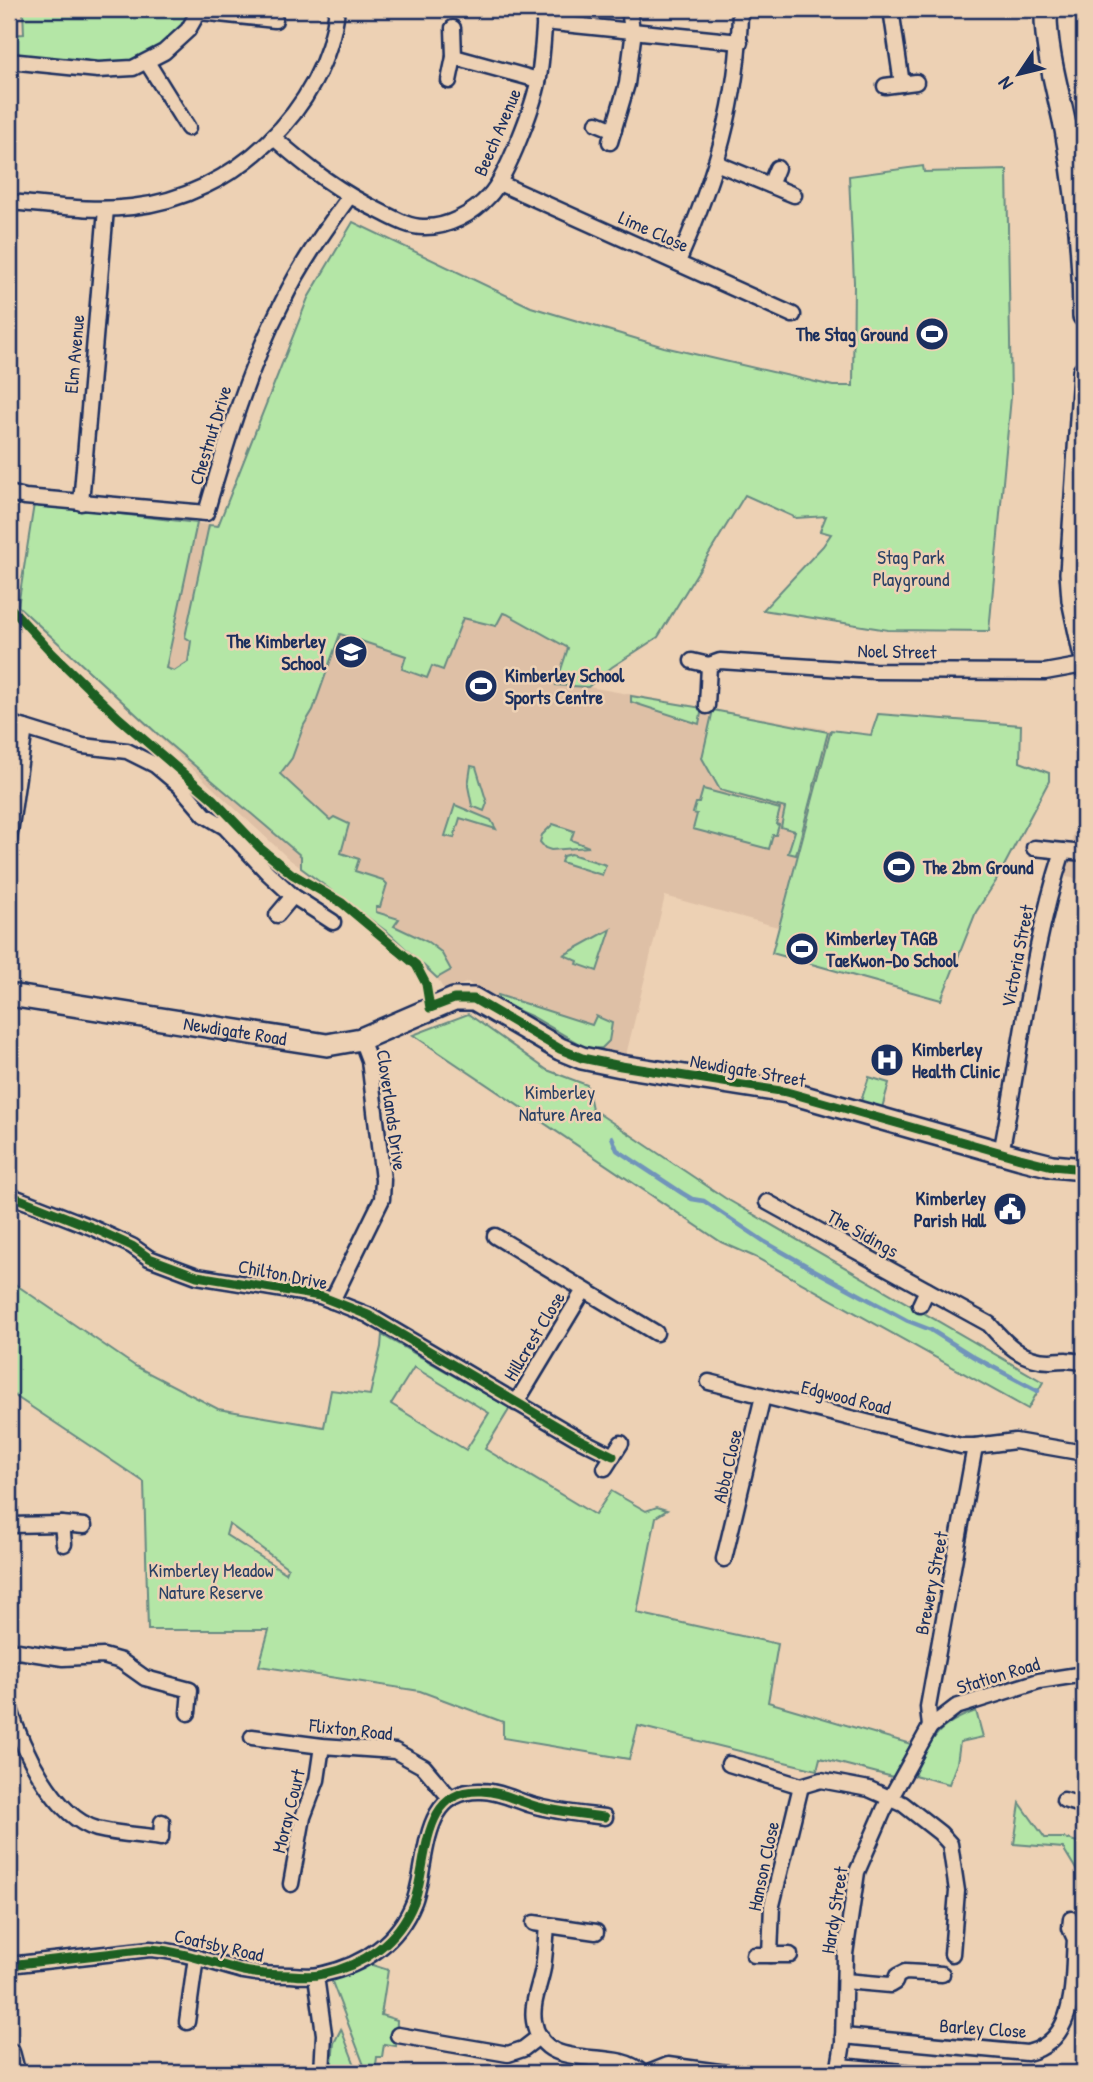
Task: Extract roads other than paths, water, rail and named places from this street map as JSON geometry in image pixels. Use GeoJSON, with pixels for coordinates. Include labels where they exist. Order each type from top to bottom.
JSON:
{"type":"FeatureCollection","features":[{"type":"Feature","properties":{"kind":"street"},"geometry":{"type":"LineString","coordinates":[[9,202],[106,209],[135,207],[171,199],[210,184],[248,161],[300,104],[318,74],[328,49],[337,9]]}},
{"type":"Feature","properties":{"kind":"street"},"geometry":{"type":"LineString","coordinates":[[597,123],[612,136],[627,84],[633,38],[629,9]]}},
{"type":"Feature","properties":{"kind":"street"},"geometry":{"type":"LineString","coordinates":[[678,262],[716,163],[736,79],[740,9]]}},
{"type":"Feature","properties":{"kind":"street"},"geometry":{"type":"LineString","coordinates":[[885,86],[909,83],[891,9]]}},
{"type":"Feature","properties":{"kind":"street"},"geometry":{"type":"LineString","coordinates":[[1046,9],[1050,58],[1077,158],[1084,316]]}},
{"type":"Feature","properties":{"kind":"street"},"geometry":{"type":"LineString","coordinates":[[9,61],[98,70],[133,68],[164,52],[188,30],[200,10],[275,20]]}},
{"type":"Feature","properties":{"kind":"street"},"geometry":{"type":"LineString","coordinates":[[544,15],[631,32],[740,42]]}},
{"type":"Feature","properties":{"kind":"street","name":"Beech Avenue"},"geometry":{"type":"LineString","coordinates":[[273,136],[310,169],[349,197],[400,221],[421,228],[442,225],[463,217],[489,197],[499,183],[526,122],[538,80],[544,15]]}},
{"type":"Feature","properties":{"kind":"street"},"geometry":{"type":"LineString","coordinates":[[449,81],[454,57],[453,28]]}},
{"type":"Feature","properties":{"kind":"street","name":"Beech Avenue"},"geometry":{"type":"LineString","coordinates":[[454,57],[538,80]]}},
{"type":"Feature","properties":{"kind":"street"},"geometry":{"type":"LineString","coordinates":[[147,62],[184,122],[195,107]]}},
{"type":"Feature","properties":{"kind":"street"},"geometry":{"type":"LineString","coordinates":[[716,163],[794,195]]}},
{"type":"Feature","properties":{"kind":"street"},"geometry":{"type":"LineString","coordinates":[[770,185],[776,168]]}},
{"type":"Feature","properties":{"kind":"street","name":"Lime Close"},"geometry":{"type":"LineString","coordinates":[[499,183],[793,315]]}},
{"type":"Feature","properties":{"kind":"street","name":"Chestnut Drive"},"geometry":{"type":"LineString","coordinates":[[9,493],[21,497],[206,513],[235,413],[260,350],[284,299],[318,241],[349,197]]}},
{"type":"Feature","properties":{"kind":"street","name":"Elm Avenue"},"geometry":{"type":"LineString","coordinates":[[81,503],[106,209]]}},
{"type":"Feature","properties":{"kind":"street"},"geometry":{"type":"LineString","coordinates":[[1084,372],[1071,550],[1073,600],[1081,626],[1084,652]]}},
{"type":"Feature","properties":{"kind":"street","name":"Noel Street"},"geometry":{"type":"LineString","coordinates":[[692,661],[874,671],[1032,672],[1084,665]]}},
{"type":"Feature","properties":{"kind":"street"},"geometry":{"type":"LineString","coordinates":[[707,706],[709,664]]}},
{"type":"Feature","properties":{"kind":"street"},"geometry":{"type":"LineString","coordinates":[[9,723],[83,746],[127,751],[149,761],[180,786],[205,815],[225,827],[293,896],[333,922]]}},
{"type":"Feature","properties":{"kind":"street"},"geometry":{"type":"LineString","coordinates":[[9,840],[25,728]]}},
{"type":"Feature","properties":{"kind":"street"},"geometry":{"type":"LineString","coordinates":[[1034,848],[1084,853]]}},
{"type":"Feature","properties":{"kind":"street","name":"Victoria Street"},"geometry":{"type":"LineString","coordinates":[[1001,1153],[1041,930],[1063,851]]}},
{"type":"Feature","properties":{"kind":"street"},"geometry":{"type":"LineString","coordinates":[[277,915],[293,896]]}},
{"type":"Feature","properties":{"kind":"street","name":"Newdigate Road"},"geometry":{"type":"LineString","coordinates":[[9,995],[327,1045],[361,1039],[454,999]]}},
{"type":"Feature","properties":{"kind":"street","name":"Newdigate Street"},"geometry":{"type":"LineString","coordinates":[[454,999],[474,999],[560,1049],[582,1058],[787,1091],[1001,1153],[1052,1166],[1084,1169]]}},
{"type":"Feature","properties":{"kind":"street","name":"Cloverlands Drive"},"geometry":{"type":"LineString","coordinates":[[332,1301],[382,1199],[383,1180],[369,1060],[361,1039]]}},
{"type":"Feature","properties":{"kind":"street","name":"Chilton Drive"},"geometry":{"type":"LineString","coordinates":[[9,1195],[91,1227],[132,1246],[149,1258],[197,1276],[320,1296],[368,1315],[609,1462],[621,1443]]}},
{"type":"Feature","properties":{"kind":"street","name":"The Sidings"},"geometry":{"type":"LineString","coordinates":[[773,1211],[989,1324],[1018,1353],[1047,1361],[1075,1360],[1084,1363]]}},
{"type":"Feature","properties":{"kind":"street","name":"Hillcrest Close"},"geometry":{"type":"LineString","coordinates":[[495,1236],[656,1333]]}},
{"type":"Feature","properties":{"kind":"street","name":"Hillcrest Close"},"geometry":{"type":"LineString","coordinates":[[516,1403],[584,1290]]}},
{"type":"Feature","properties":{"kind":"street"},"geometry":{"type":"LineString","coordinates":[[920,1305],[928,1290]]}},
{"type":"Feature","properties":{"kind":"street","name":"Edgwood Road"},"geometry":{"type":"LineString","coordinates":[[709,1382],[961,1446],[1015,1441],[1084,1453]]}},
{"type":"Feature","properties":{"kind":"street","name":"Abba Close"},"geometry":{"type":"LineString","coordinates":[[724,1559],[763,1396]]}},
{"type":"Feature","properties":{"kind":"street","name":"Brewery Street"},"geometry":{"type":"LineString","coordinates":[[930,1727],[928,1707],[975,1446]]}},
{"type":"Feature","properties":{"kind":"street"},"geometry":{"type":"LineString","coordinates":[[62,1524],[64,1544]]}},
{"type":"Feature","properties":{"kind":"street"},"geometry":{"type":"LineString","coordinates":[[9,1525],[84,1526]]}},
{"type":"Feature","properties":{"kind":"street"},"geometry":{"type":"LineString","coordinates":[[712,1541],[728,1544]]}},
{"type":"Feature","properties":{"kind":"street"},"geometry":{"type":"LineString","coordinates":[[9,1654],[18,1651],[64,1658],[103,1656],[121,1661],[145,1678],[190,1690],[188,1713]]}},
{"type":"Feature","properties":{"kind":"street","name":"Station Road"},"geometry":{"type":"LineString","coordinates":[[930,1727],[956,1707],[1039,1681],[1084,1674]]}},
{"type":"Feature","properties":{"kind":"street"},"geometry":{"type":"LineString","coordinates":[[9,1706],[25,1748],[38,1771],[55,1798],[74,1817],[95,1829],[161,1838],[162,1822]]}},
{"type":"Feature","properties":{"kind":"street","name":"Hardy Street"},"geometry":{"type":"LineString","coordinates":[[839,2069],[848,1930],[857,1872],[872,1835],[930,1727]]}},
{"type":"Feature","properties":{"kind":"street","name":"Flixton Road"},"geometry":{"type":"LineString","coordinates":[[252,1737],[271,1732],[322,1746],[395,1751],[424,1767],[451,1799]]}},
{"type":"Feature","properties":{"kind":"street","name":"Moray Court"},"geometry":{"type":"LineString","coordinates":[[291,1884],[303,1817],[317,1780],[322,1746]]}},
{"type":"Feature","properties":{"kind":"street"},"geometry":{"type":"LineString","coordinates":[[729,1764],[801,1786],[821,1780],[869,1789],[891,1798],[922,1818],[950,1844],[957,1891],[952,1954]]}},
{"type":"Feature","properties":{"kind":"street","name":"Hanson Close"},"geometry":{"type":"LineString","coordinates":[[770,1955],[772,1905],[801,1786]]}},
{"type":"Feature","properties":{"kind":"street"},"geometry":{"type":"LineString","coordinates":[[451,1799],[463,1793],[481,1791],[503,1795],[534,1806],[596,1810]]}},
{"type":"Feature","properties":{"kind":"street","name":"Coatsby Road"},"geometry":{"type":"LineString","coordinates":[[9,1965],[150,1949],[168,1950],[245,1971],[316,1976],[369,1958],[399,1929],[414,1900],[429,1830],[436,1814],[451,1799]]}},
{"type":"Feature","properties":{"kind":"street"},"geometry":{"type":"LineString","coordinates":[[1064,1800],[1084,1806]]}},
{"type":"Feature","properties":{"kind":"street","name":"Barley Close"},"geometry":{"type":"LineString","coordinates":[[843,2036],[1027,2053],[1041,2049],[1055,2039],[1067,2020],[1080,1939],[1070,1928],[1071,1919]]}},
{"type":"Feature","properties":{"kind":"street"},"geometry":{"type":"LineString","coordinates":[[596,1932],[540,1924],[543,1966],[534,2023],[548,2047],[565,2056],[632,2065],[645,2073],[667,2065],[727,2073]]}},
{"type":"Feature","properties":{"kind":"street"},"geometry":{"type":"LineString","coordinates":[[754,1955],[790,1955]]}},
{"type":"Feature","properties":{"kind":"street"},"geometry":{"type":"LineString","coordinates":[[187,2022],[196,1957]]}},
{"type":"Feature","properties":{"kind":"street"},"geometry":{"type":"LineString","coordinates":[[845,1980],[890,1985],[895,1982],[897,1976],[905,1972],[942,1974]]}},
{"type":"Feature","properties":{"kind":"street"},"geometry":{"type":"LineString","coordinates":[[316,1976],[324,2034],[322,2073]]}},
{"type":"Feature","properties":{"kind":"street"},"geometry":{"type":"LineString","coordinates":[[398,2035],[508,2054],[523,2049],[540,2036]]}},
{"type":"Feature","properties":{"kind":"street"},"geometry":{"type":"LineString","coordinates":[[9,2054],[15,2073]]}},
{"type":"Feature","properties":{"kind":"street"},"geometry":{"type":"LineString","coordinates":[[839,2069],[914,2073]]}},
{"type":"Feature","properties":{"kind":"waterway"},"geometry":{"type":"LineString","coordinates":[[612,1137],[617,1150],[692,1199],[704,1201],[765,1242],[908,1321],[931,1330],[974,1357],[1038,1391]]}},
{"type":"Feature","properties":{"kind":"place","name":"The Stag Ground"},"geometry":{"type":"Point","coordinates":[932,334]}},
{"type":"Feature","properties":{"kind":"place","name":"The Kimberley School"},"geometry":{"type":"Point","coordinates":[351,652]}},
{"type":"Feature","properties":{"kind":"place","name":"Kimberley School Sports Centre"},"geometry":{"type":"Point","coordinates":[481,686]}},
{"type":"Feature","properties":{"kind":"place","name":"The 2bm Ground"},"geometry":{"type":"Point","coordinates":[899,867]}},
{"type":"Feature","properties":{"kind":"place","name":"Kimberley TAGB TaeKwon-Do School"},"geometry":{"type":"Point","coordinates":[802,949]}},
{"type":"Feature","properties":{"kind":"place","name":"Kimberley Health Clinic"},"geometry":{"type":"Point","coordinates":[887,1060]}},
{"type":"Feature","properties":{"kind":"place","name":"Kimberley Parish Hall"},"geometry":{"type":"Point","coordinates":[1010,1209]}},
{"type":"Feature","properties":{"kind":"park label","name":"Stag Park Playground"},"geometry":{"type":"Point","coordinates":[911,568]}},
{"type":"Feature","properties":{"kind":"park label","name":"Kimberley Nature Area"},"geometry":{"type":"Point","coordinates":[560,1103]}},
{"type":"Feature","properties":{"kind":"park label","name":"Kimberley Meadow Nature Reserve"},"geometry":{"type":"Point","coordinates":[211,1581]}}]}
